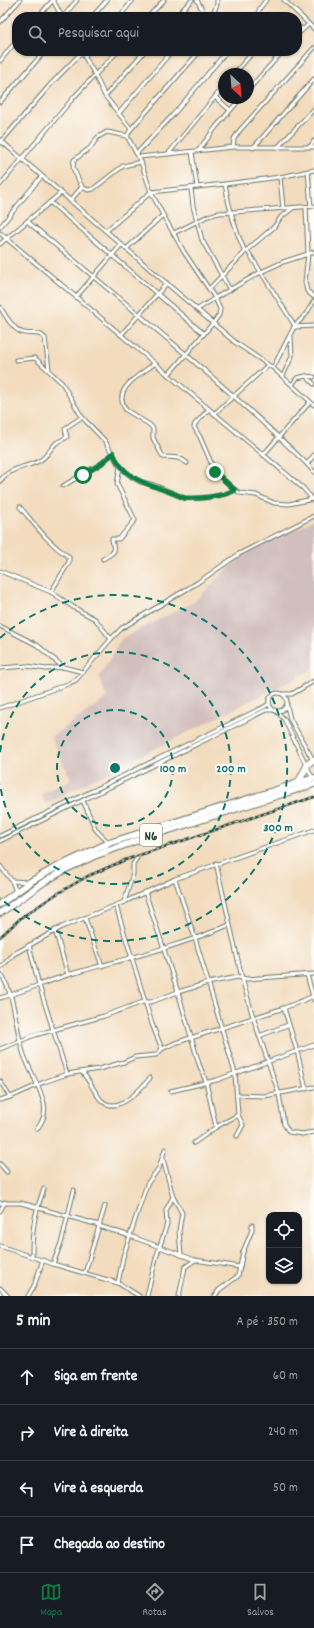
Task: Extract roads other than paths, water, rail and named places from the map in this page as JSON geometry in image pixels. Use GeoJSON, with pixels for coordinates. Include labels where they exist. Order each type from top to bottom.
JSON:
{"type":"FeatureCollection","features":[{"type":"Feature","properties":{"kind":"highway"},"geometry":{"type":"LineString","coordinates":[[298,783],[306,766],[314,761]]}},
{"type":"Feature","properties":{"kind":"highway","name":"N6"},"geometry":{"type":"LineString","coordinates":[[0,904],[30,882],[78,856],[109,843],[298,783],[314,780]]}},
{"type":"Feature","properties":{"kind":"highway","name":"N6"},"geometry":{"type":"LineString","coordinates":[[0,913],[44,882],[68,868],[94,856],[314,780]]}},
{"type":"Feature","properties":{"kind":"street"},"geometry":{"type":"LineString","coordinates":[[0,22],[20,0]]}},
{"type":"Feature","properties":{"kind":"street"},"geometry":{"type":"LineString","coordinates":[[42,12],[53,0],[59,12]]}},
{"type":"Feature","properties":{"kind":"street"},"geometry":{"type":"LineString","coordinates":[[66,12],[77,0]]}},
{"type":"Feature","properties":{"kind":"street"},"geometry":{"type":"LineString","coordinates":[[96,12],[107,0]]}},
{"type":"Feature","properties":{"kind":"street"},"geometry":{"type":"LineString","coordinates":[[123,12],[133,0]]}},
{"type":"Feature","properties":{"kind":"street"},"geometry":{"type":"LineString","coordinates":[[153,12],[164,0]]}},
{"type":"Feature","properties":{"kind":"street"},"geometry":{"type":"LineString","coordinates":[[180,12],[192,0]]}},
{"type":"Feature","properties":{"kind":"street"},"geometry":{"type":"LineString","coordinates":[[198,0],[203,12]]}},
{"type":"Feature","properties":{"kind":"street"},"geometry":{"type":"LineString","coordinates":[[214,12],[217,0]]}},
{"type":"Feature","properties":{"kind":"street"},"geometry":{"type":"LineString","coordinates":[[259,12],[266,0]]}},
{"type":"Feature","properties":{"kind":"street"},"geometry":{"type":"LineString","coordinates":[[284,0],[296,12]]}},
{"type":"Feature","properties":{"kind":"street"},"geometry":{"type":"LineString","coordinates":[[302,17],[314,28]]}},
{"type":"Feature","properties":{"kind":"street"},"geometry":{"type":"LineString","coordinates":[[303,29],[309,24]]}},
{"type":"Feature","properties":{"kind":"street"},"geometry":{"type":"LineString","coordinates":[[0,61],[12,46]]}},
{"type":"Feature","properties":{"kind":"street"},"geometry":{"type":"LineString","coordinates":[[233,148],[234,139],[240,130],[314,48]]}},
{"type":"Feature","properties":{"kind":"street"},"geometry":{"type":"LineString","coordinates":[[0,102],[41,56]]}},
{"type":"Feature","properties":{"kind":"street"},"geometry":{"type":"LineString","coordinates":[[78,56],[45,90],[1,141],[121,245],[214,322],[236,343],[273,368],[314,405]]}},
{"type":"Feature","properties":{"kind":"street"},"geometry":{"type":"LineString","coordinates":[[84,56],[105,96],[131,129]]}},
{"type":"Feature","properties":{"kind":"street"},"geometry":{"type":"LineString","coordinates":[[0,185],[74,97],[113,56]]}},
{"type":"Feature","properties":{"kind":"street"},"geometry":{"type":"LineString","coordinates":[[105,96],[141,56]]}},
{"type":"Feature","properties":{"kind":"street"},"geometry":{"type":"LineString","coordinates":[[119,113],[168,56]]}},
{"type":"Feature","properties":{"kind":"street"},"geometry":{"type":"LineString","coordinates":[[127,136],[131,129],[196,56]]}},
{"type":"Feature","properties":{"kind":"street"},"geometry":{"type":"LineString","coordinates":[[137,153],[172,116],[224,56]]}},
{"type":"Feature","properties":{"kind":"street"},"geometry":{"type":"LineString","coordinates":[[239,68],[250,56]]}},
{"type":"Feature","properties":{"kind":"street"},"geometry":{"type":"LineString","coordinates":[[254,83],[279,56]]}},
{"type":"Feature","properties":{"kind":"street"},"geometry":{"type":"LineString","coordinates":[[253,148],[314,79]]}},
{"type":"Feature","properties":{"kind":"street"},"geometry":{"type":"LineString","coordinates":[[168,154],[218,93]]}},
{"type":"Feature","properties":{"kind":"street"},"geometry":{"type":"LineString","coordinates":[[215,97],[230,110]]}},
{"type":"Feature","properties":{"kind":"street"},"geometry":{"type":"LineString","coordinates":[[198,151],[236,104]]}},
{"type":"Feature","properties":{"kind":"street"},"geometry":{"type":"LineString","coordinates":[[276,148],[314,108]]}},
{"type":"Feature","properties":{"kind":"street"},"geometry":{"type":"LineString","coordinates":[[141,162],[123,166],[93,189],[88,190],[82,187],[73,168],[74,160],[90,148],[98,137],[107,132],[114,132],[127,136],[139,157],[141,162],[152,192],[163,215],[215,298],[220,309],[219,315],[168,375]]}},
{"type":"Feature","properties":{"kind":"street"},"geometry":{"type":"LineString","coordinates":[[310,147],[314,141]]}},
{"type":"Feature","properties":{"kind":"street"},"geometry":{"type":"LineString","coordinates":[[139,157],[233,148],[314,147]]}},
{"type":"Feature","properties":{"kind":"street"},"geometry":{"type":"LineString","coordinates":[[192,152],[197,187]]}},
{"type":"Feature","properties":{"kind":"street"},"geometry":{"type":"LineString","coordinates":[[106,231],[152,192],[280,177],[314,170]]}},
{"type":"Feature","properties":{"kind":"street"},"geometry":{"type":"LineString","coordinates":[[174,233],[208,216],[230,212],[313,206],[308,171]]}},
{"type":"Feature","properties":{"kind":"street"},"geometry":{"type":"LineString","coordinates":[[0,227],[41,177]]}},
{"type":"Feature","properties":{"kind":"street"},"geometry":{"type":"LineString","coordinates":[[280,177],[283,208]]}},
{"type":"Feature","properties":{"kind":"street"},"geometry":{"type":"LineString","coordinates":[[225,184],[230,212],[237,234],[246,251],[295,326]]}},
{"type":"Feature","properties":{"kind":"street"},"geometry":{"type":"LineString","coordinates":[[70,200],[82,187]]}},
{"type":"Feature","properties":{"kind":"street"},"geometry":{"type":"LineString","coordinates":[[191,188],[202,240],[230,290]]}},
{"type":"Feature","properties":{"kind":"street"},"geometry":{"type":"LineString","coordinates":[[0,244],[61,193]]}},
{"type":"Feature","properties":{"kind":"street"},"geometry":{"type":"LineString","coordinates":[[50,202],[204,334]]}},
{"type":"Feature","properties":{"kind":"street"},"geometry":{"type":"LineString","coordinates":[[306,207],[308,254],[305,282],[307,291],[314,297]]}},
{"type":"Feature","properties":{"kind":"street"},"geometry":{"type":"LineString","coordinates":[[209,289],[246,251],[274,227],[281,217],[295,208]]}},
{"type":"Feature","properties":{"kind":"street"},"geometry":{"type":"LineString","coordinates":[[126,249],[163,215]]}},
{"type":"Feature","properties":{"kind":"street"},"geometry":{"type":"LineString","coordinates":[[27,222],[187,354],[279,437],[314,472]]}},
{"type":"Feature","properties":{"kind":"street"},"geometry":{"type":"LineString","coordinates":[[0,233],[303,488],[313,500],[290,504],[274,503],[256,495],[235,490],[215,472],[200,437],[194,427],[209,409]]}},
{"type":"Feature","properties":{"kind":"street"},"geometry":{"type":"LineString","coordinates":[[76,297],[121,245]]}},
{"type":"Feature","properties":{"kind":"street"},"geometry":{"type":"LineString","coordinates":[[198,309],[261,272],[283,262],[314,252]]}},
{"type":"Feature","properties":{"kind":"street"},"geometry":{"type":"LineString","coordinates":[[121,335],[167,283]]}},
{"type":"Feature","properties":{"kind":"street"},"geometry":{"type":"LineString","coordinates":[[273,368],[295,326],[306,314],[314,301]]}},
{"type":"Feature","properties":{"kind":"street"},"geometry":{"type":"LineString","coordinates":[[0,307],[16,329],[21,332],[38,333],[45,338],[49,369]]}},
{"type":"Feature","properties":{"kind":"street"},"geometry":{"type":"LineString","coordinates":[[295,326],[314,326]]}},
{"type":"Feature","properties":{"kind":"street"},"geometry":{"type":"LineString","coordinates":[[283,376],[292,356],[291,336]]}},
{"type":"Feature","properties":{"kind":"street"},"geometry":{"type":"LineString","coordinates":[[16,360],[35,358],[49,369],[62,383],[82,417],[106,441],[120,467],[132,477],[141,482],[159,487],[184,498],[220,495],[235,490]]}},
{"type":"Feature","properties":{"kind":"street"},"geometry":{"type":"LineString","coordinates":[[154,364],[127,385],[122,394],[122,402],[126,410],[150,425],[153,429],[152,438],[163,457],[175,456],[183,459],[187,463]]}},
{"type":"Feature","properties":{"kind":"street"},"geometry":{"type":"LineString","coordinates":[[214,414],[233,395],[268,365]]}},
{"type":"Feature","properties":{"kind":"street"},"geometry":{"type":"LineString","coordinates":[[306,376],[314,384]]}},
{"type":"Feature","properties":{"kind":"street"},"geometry":{"type":"LineString","coordinates":[[292,385],[297,378],[314,376]]}},
{"type":"Feature","properties":{"kind":"street"},"geometry":{"type":"LineString","coordinates":[[263,455],[310,402]]}},
{"type":"Feature","properties":{"kind":"street"},"geometry":{"type":"LineString","coordinates":[[0,481],[6,473],[11,470],[40,461],[47,455],[55,444],[67,437],[65,429],[82,417]]}},
{"type":"Feature","properties":{"kind":"street"},"geometry":{"type":"LineString","coordinates":[[63,486],[102,463],[113,453]]}},
{"type":"Feature","properties":{"kind":"street"},"geometry":{"type":"LineString","coordinates":[[307,464],[314,455]]}},
{"type":"Feature","properties":{"kind":"street"},"geometry":{"type":"LineString","coordinates":[[103,559],[114,551],[112,539],[119,539],[135,520],[116,484],[120,467]]}},
{"type":"Feature","properties":{"kind":"street"},"geometry":{"type":"LineString","coordinates":[[20,507],[47,540],[56,549],[69,557],[69,562],[51,592]]}},
{"type":"Feature","properties":{"kind":"street"},"geometry":{"type":"LineString","coordinates":[[0,708],[76,680],[122,628],[197,583],[239,554],[314,516]]}},
{"type":"Feature","properties":{"kind":"street"},"geometry":{"type":"LineString","coordinates":[[0,571],[51,592],[73,607],[95,619],[112,639]]}},
{"type":"Feature","properties":{"kind":"street"},"geometry":{"type":"LineString","coordinates":[[0,626],[37,645],[63,667],[69,670],[83,672]]}},
{"type":"Feature","properties":{"kind":"street"},"geometry":{"type":"LineString","coordinates":[[0,668],[27,666],[46,669],[63,667]]}},
{"type":"Feature","properties":{"kind":"street"},"geometry":{"type":"LineString","coordinates":[[0,836],[264,707],[267,705],[272,695],[276,693],[292,694],[314,681]]}},
{"type":"Feature","properties":{"kind":"street"},"geometry":{"type":"LineString","coordinates":[[284,694],[287,697],[288,702]]}},
{"type":"Feature","properties":{"kind":"street"},"geometry":{"type":"LineString","coordinates":[[292,694],[287,706],[290,719],[314,761]]}},
{"type":"Feature","properties":{"kind":"street"},"geometry":{"type":"LineString","coordinates":[[269,701],[271,708],[284,719],[314,780]]}},
{"type":"Feature","properties":{"kind":"street"},"geometry":{"type":"LineString","coordinates":[[0,841],[266,710],[282,710],[287,706]]}},
{"type":"Feature","properties":{"kind":"street"},"geometry":{"type":"LineString","coordinates":[[83,801],[96,830],[109,843]]}},
{"type":"Feature","properties":{"kind":"street"},"geometry":{"type":"LineString","coordinates":[[0,968],[14,954],[55,930],[116,906],[175,879],[216,863],[314,830]]}},
{"type":"Feature","properties":{"kind":"street"},"geometry":{"type":"LineString","coordinates":[[124,902],[133,874],[133,864],[137,858]]}},
{"type":"Feature","properties":{"kind":"street"},"geometry":{"type":"LineString","coordinates":[[216,863],[242,978],[253,1017],[279,1094],[284,1124],[289,1132],[295,1134],[314,1132]]}},
{"type":"Feature","properties":{"kind":"street"},"geometry":{"type":"LineString","coordinates":[[0,866],[12,881],[16,892]]}},
{"type":"Feature","properties":{"kind":"street"},"geometry":{"type":"LineString","coordinates":[[175,879],[195,938],[235,1073],[238,1095],[238,1115],[243,1125],[237,1136]]}},
{"type":"Feature","properties":{"kind":"street"},"geometry":{"type":"LineString","coordinates":[[12,881],[30,882]]}},
{"type":"Feature","properties":{"kind":"street"},"geometry":{"type":"LineString","coordinates":[[145,892],[206,1082],[216,1127]]}},
{"type":"Feature","properties":{"kind":"street"},"geometry":{"type":"LineString","coordinates":[[116,906],[131,957],[162,1049]]}},
{"type":"Feature","properties":{"kind":"street"},"geometry":{"type":"LineString","coordinates":[[85,918],[102,966]]}},
{"type":"Feature","properties":{"kind":"street"},"geometry":{"type":"LineString","coordinates":[[0,998],[10,996],[68,975],[195,938],[229,925]]}},
{"type":"Feature","properties":{"kind":"street"},"geometry":{"type":"LineString","coordinates":[[55,930],[68,975]]}},
{"type":"Feature","properties":{"kind":"street"},"geometry":{"type":"LineString","coordinates":[[29,945],[39,985],[67,1074]]}},
{"type":"Feature","properties":{"kind":"street"},"geometry":{"type":"LineString","coordinates":[[0,973],[10,996],[20,1041],[44,1103],[44,1117],[37,1129]]}},
{"type":"Feature","properties":{"kind":"street"},"geometry":{"type":"LineString","coordinates":[[0,1049],[53,1030],[99,1018],[142,1002],[208,983],[238,977],[247,979],[314,974]]}},
{"type":"Feature","properties":{"kind":"street"},"geometry":{"type":"LineString","coordinates":[[0,1100],[67,1074],[99,1069],[124,1062],[135,1057],[156,1055],[162,1049],[191,1038],[314,998],[307,975]]}},
{"type":"Feature","properties":{"kind":"street"},"geometry":{"type":"LineString","coordinates":[[284,1008],[297,1051],[306,1089]]}},
{"type":"Feature","properties":{"kind":"street"},"geometry":{"type":"LineString","coordinates":[[260,1036],[288,1025]]}},
{"type":"Feature","properties":{"kind":"street"},"geometry":{"type":"LineString","coordinates":[[171,1091],[235,1073],[314,1045]]}},
{"type":"Feature","properties":{"kind":"street"},"geometry":{"type":"LineString","coordinates":[[82,1072],[90,1081],[102,1101],[112,1105],[122,1103],[143,1086],[150,1078]]}},
{"type":"Feature","properties":{"kind":"street"},"geometry":{"type":"LineString","coordinates":[[0,1081],[10,1097]]}},
{"type":"Feature","properties":{"kind":"street"},"geometry":{"type":"LineString","coordinates":[[238,1095],[264,1096],[314,1087]]}},
{"type":"Feature","properties":{"kind":"street"},"geometry":{"type":"LineString","coordinates":[[194,1143],[216,1127],[238,1115]]}},
{"type":"Feature","properties":{"kind":"street"},"geometry":{"type":"LineString","coordinates":[[118,1283],[123,1257],[147,1184],[159,1168],[165,1149]]}},
{"type":"Feature","properties":{"kind":"street"},"geometry":{"type":"LineString","coordinates":[[162,1158],[173,1197],[182,1213],[179,1231],[181,1255]]}},
{"type":"Feature","properties":{"kind":"street"},"geometry":{"type":"LineString","coordinates":[[0,1164],[7,1172]]}},
{"type":"Feature","properties":{"kind":"street"},"geometry":{"type":"LineString","coordinates":[[32,1256],[32,1227],[37,1207],[44,1189]]}},
{"type":"Feature","properties":{"kind":"street"},"geometry":{"type":"LineString","coordinates":[[53,1264],[69,1216],[74,1190]]}},
{"type":"Feature","properties":{"kind":"street"},"geometry":{"type":"LineString","coordinates":[[147,1296],[149,1284],[167,1224],[166,1210],[173,1197]]}},
{"type":"Feature","properties":{"kind":"street"},"geometry":{"type":"LineString","coordinates":[[0,1211],[5,1202]]}},
{"type":"Feature","properties":{"kind":"street"},"geometry":{"type":"LineString","coordinates":[[0,1203],[21,1203],[37,1207],[161,1246],[195,1260],[240,1267]]}},
{"type":"Feature","properties":{"kind":"street"},"geometry":{"type":"LineString","coordinates":[[85,1273],[105,1206]]}},
{"type":"Feature","properties":{"kind":"street"},"geometry":{"type":"LineString","coordinates":[[215,1296],[219,1290],[236,1278],[243,1252],[252,1230],[252,1225]]}},
{"type":"Feature","properties":{"kind":"street"},"geometry":{"type":"LineString","coordinates":[[0,1246],[53,1264],[118,1283],[139,1296]]}},
{"type":"Feature","properties":{"kind":"street"},"geometry":{"type":"LineString","coordinates":[[28,1296],[34,1286],[42,1260]]}},
{"type":"Feature","properties":{"kind":"street"},"geometry":{"type":"LineString","coordinates":[[179,1296],[185,1267],[195,1260]]}},
{"type":"Feature","properties":{"kind":"street"},"geometry":{"type":"LineString","coordinates":[[0,1288],[8,1296]]}},
{"type":"Feature","properties":{"kind":"railway"},"geometry":{"type":"LineString","coordinates":[[0,937],[22,917],[55,895],[88,876],[125,860],[314,797]]}}]}
